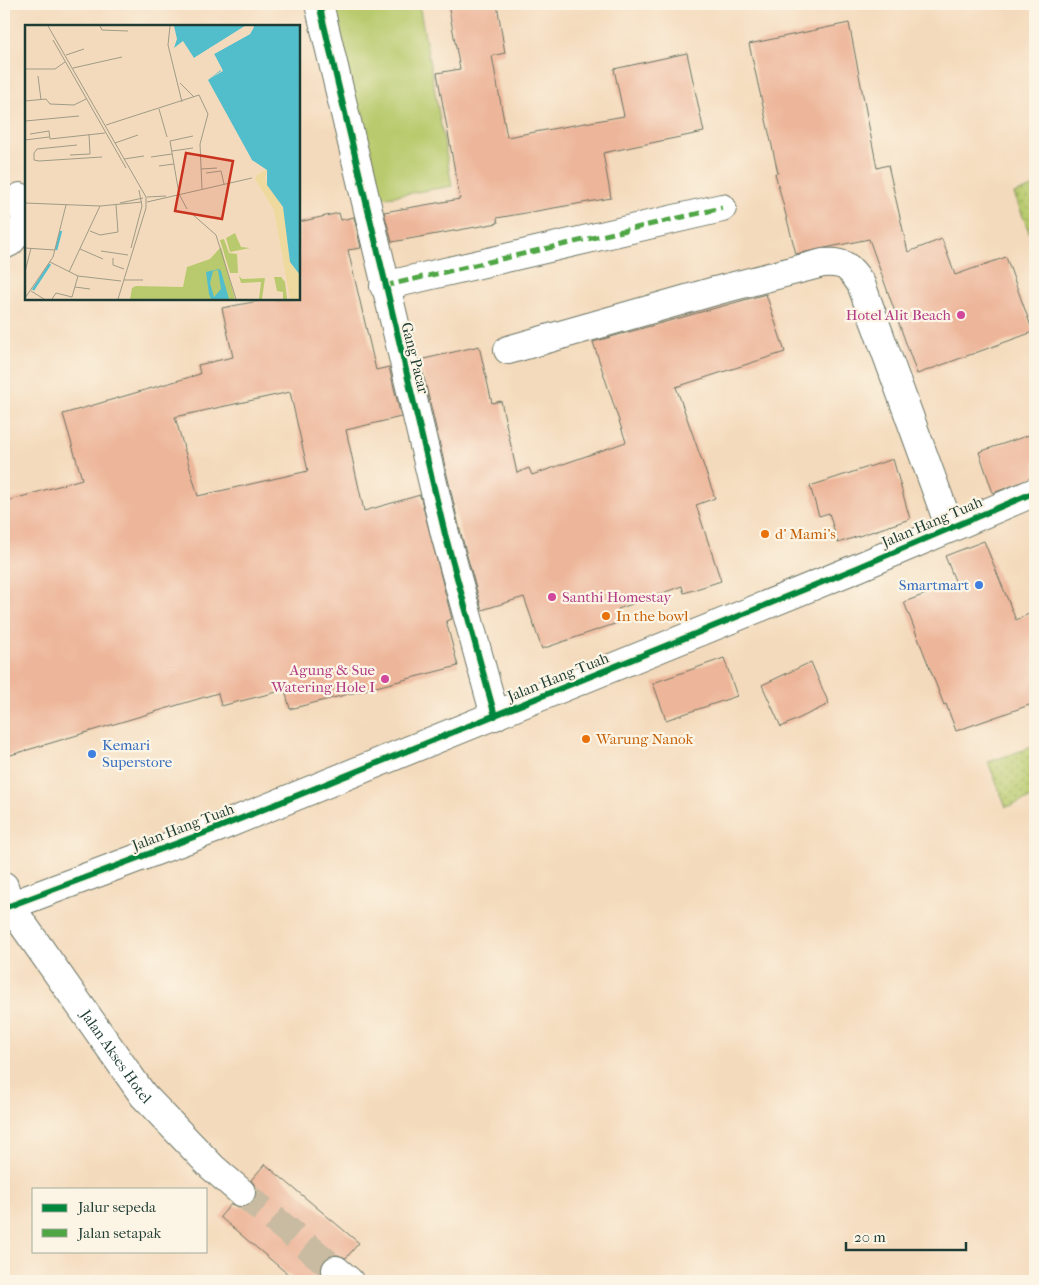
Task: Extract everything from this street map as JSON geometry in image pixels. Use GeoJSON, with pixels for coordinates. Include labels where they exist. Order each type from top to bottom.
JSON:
{"type":"FeatureCollection","features":[{"type":"Feature","properties":{"kind":"street","name":"Gang Pacar"},"geometry":{"type":"LineString","coordinates":[[319,4],[384,286],[445,534],[495,716]]}},
{"type":"Feature","properties":{"kind":"street"},"geometry":{"type":"LineString","coordinates":[[384,286],[722,208]]}},
{"type":"Feature","properties":{"kind":"street"},"geometry":{"type":"LineString","coordinates":[[4,245],[10,242],[24,214]]}},
{"type":"Feature","properties":{"kind":"street"},"geometry":{"type":"LineString","coordinates":[[508,350],[715,291],[823,263],[837,262],[848,267],[862,284],[950,528]]}},
{"type":"Feature","properties":{"kind":"street","name":"Jalan Hang Tuah"},"geometry":{"type":"LineString","coordinates":[[6,900],[215,829],[495,716],[1035,492]]}},
{"type":"Feature","properties":{"kind":"street","name":"Jalan Akses Hotel"},"geometry":{"type":"LineString","coordinates":[[6,900],[143,1095],[212,1168],[241,1192]]}},
{"type":"Feature","properties":{"kind":"green space"},"geometry":{"type":"Polygon","coordinates":[[[328,4],[419,4],[452,186],[365,201],[328,4]]]}},
{"type":"Feature","properties":{"kind":"green space"},"geometry":{"type":"Polygon","coordinates":[[[1035,186],[1035,247],[1014,194],[1035,186]]]}},
{"type":"Feature","properties":{"kind":"green space"},"geometry":{"type":"Polygon","coordinates":[[[1035,746],[1035,797],[1006,807],[988,762],[1035,746]]]}},
{"type":"Feature","properties":{"kind":"building"},"geometry":{"type":"Polygon","coordinates":[[[448,4],[497,4],[505,53],[492,56],[507,137],[624,116],[614,69],[687,53],[704,132],[603,153],[611,198],[497,218],[498,223],[392,242],[384,212],[460,199],[437,73],[460,69],[448,4]]]}},
{"type":"Feature","properties":{"kind":"building"},"geometry":{"type":"Polygon","coordinates":[[[849,23],[877,168],[888,165],[908,252],[942,239],[955,275],[1006,257],[1033,332],[917,374],[869,239],[796,254],[775,173],[778,173],[749,44],[849,23]]]}},
{"type":"Feature","properties":{"kind":"building"},"geometry":{"type":"Polygon","coordinates":[[[339,213],[341,220],[354,217],[361,248],[348,250],[376,370],[389,367],[401,417],[346,430],[364,511],[420,495],[452,619],[446,621],[458,666],[290,709],[285,690],[221,706],[218,693],[4,757],[4,502],[82,479],[63,414],[200,374],[198,365],[233,357],[222,308],[264,300],[300,300],[300,222],[339,213]],[[290,392],[175,417],[198,496],[308,471],[290,392]]]}},
{"type":"Feature","properties":{"kind":"building"},"geometry":{"type":"Polygon","coordinates":[[[766,294],[785,352],[676,387],[715,498],[696,505],[721,581],[684,593],[682,586],[618,609],[623,621],[542,649],[524,597],[482,610],[460,530],[420,360],[479,346],[492,403],[501,401],[517,473],[529,468],[532,475],[626,442],[593,342],[766,294]]]}},
{"type":"Feature","properties":{"kind":"building"},"geometry":{"type":"Polygon","coordinates":[[[1035,433],[1035,477],[993,493],[979,452],[1035,433]]]}},
{"type":"Feature","properties":{"kind":"building"},"geometry":{"type":"Polygon","coordinates":[[[893,459],[910,519],[838,543],[829,513],[819,516],[810,486],[893,459]]]}},
{"type":"Feature","properties":{"kind":"building"},"geometry":{"type":"Polygon","coordinates":[[[984,541],[1016,620],[1035,611],[1035,703],[956,731],[904,602],[956,583],[945,556],[984,541]]]}},
{"type":"Feature","properties":{"kind":"building"},"geometry":{"type":"Polygon","coordinates":[[[724,658],[737,696],[666,720],[653,683],[724,658]]]}},
{"type":"Feature","properties":{"kind":"building"},"geometry":{"type":"Polygon","coordinates":[[[811,662],[829,704],[781,727],[762,685],[811,662]]]}},
{"type":"Feature","properties":{"kind":"building"},"geometry":{"type":"Polygon","coordinates":[[[265,1164],[359,1243],[346,1258],[331,1255],[324,1260],[321,1275],[325,1281],[296,1281],[220,1217],[231,1204],[238,1207],[246,1207],[253,1202],[256,1195],[256,1187],[251,1180],[265,1164]]]}},
{"type":"Feature","properties":{"kind":"tunnel"},"geometry":{"type":"LineString","coordinates":[[241,1192],[336,1270]]}},
{"type":"Feature","properties":{"kind":"marked path"},"geometry":{"type":"LineString","coordinates":[[384,286],[722,208]]}},
{"type":"Feature","properties":{"kind":"cycle path"},"geometry":{"type":"LineString","coordinates":[[319,4],[445,534],[495,716]]}},
{"type":"Feature","properties":{"kind":"cycle path"},"geometry":{"type":"LineString","coordinates":[[4,908],[215,829],[857,568],[1035,492]]}},
{"type":"Feature","properties":{"kind":"place","name":"Hotel Alit Beach"},"geometry":{"type":"Point","coordinates":[961,315]}},
{"type":"Feature","properties":{"kind":"place","name":"d' Mami's"},"geometry":{"type":"Point","coordinates":[765,534]}},
{"type":"Feature","properties":{"kind":"place","name":"Smartmart"},"geometry":{"type":"Point","coordinates":[979,585]}},
{"type":"Feature","properties":{"kind":"place","name":"Santhi Homestay"},"geometry":{"type":"Point","coordinates":[552,597]}},
{"type":"Feature","properties":{"kind":"place","name":"In the bowl"},"geometry":{"type":"Point","coordinates":[606,616]}},
{"type":"Feature","properties":{"kind":"place","name":"Agung & Sue Watering Hole I"},"geometry":{"type":"Point","coordinates":[385,679]}},
{"type":"Feature","properties":{"kind":"place","name":"Warung Nanok"},"geometry":{"type":"Point","coordinates":[586,739]}},
{"type":"Feature","properties":{"kind":"place","name":"Kemari Superstore"},"geometry":{"type":"Point","coordinates":[92,754]}}]}
